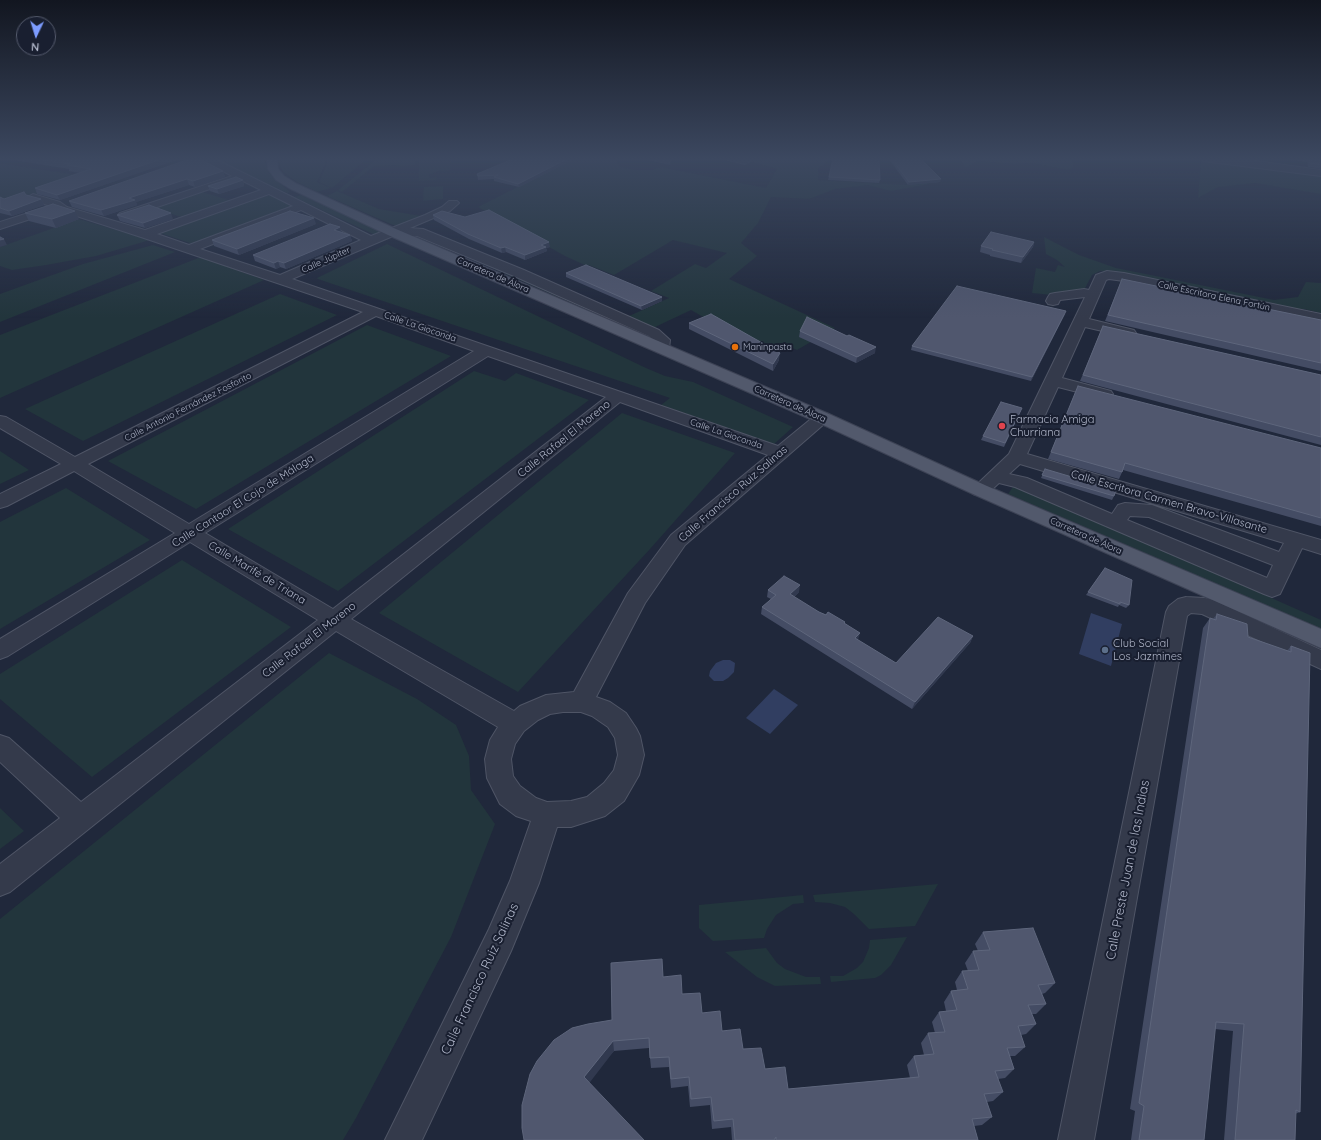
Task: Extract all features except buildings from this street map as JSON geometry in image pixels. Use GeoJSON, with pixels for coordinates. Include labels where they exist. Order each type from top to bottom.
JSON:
{"type":"FeatureCollection","features":[{"type":"Feature","properties":{"kind":"main road","name":"Carretera de Álora"},"geometry":{"type":"LineString","coordinates":[[347,211],[392,232],[823,418],[980,490],[1321,639]]}},
{"type":"Feature","properties":{"kind":"street"},"geometry":{"type":"LineString","coordinates":[[0,226],[44,211]]}},
{"type":"Feature","properties":{"kind":"street","name":"Calle La Gioconda"},"geometry":{"type":"LineString","coordinates":[[70,211],[145,234],[281,279],[780,452]]}},
{"type":"Feature","properties":{"kind":"street"},"geometry":{"type":"LineString","coordinates":[[105,222],[137,211]]}},
{"type":"Feature","properties":{"kind":"street"},"geometry":{"type":"LineString","coordinates":[[145,234],[210,211]]}},
{"type":"Feature","properties":{"kind":"street"},"geometry":{"type":"LineString","coordinates":[[188,249],[288,211]]}},
{"type":"Feature","properties":{"kind":"street"},"geometry":{"type":"LineString","coordinates":[[313,211],[371,240]]}},
{"type":"Feature","properties":{"kind":"street","name":"Calle Júpiter"},"geometry":{"type":"LineString","coordinates":[[281,279],[441,211]]}},
{"type":"Feature","properties":{"kind":"street"},"geometry":{"type":"LineString","coordinates":[[322,227],[336,222]]}},
{"type":"Feature","properties":{"kind":"street"},"geometry":{"type":"LineString","coordinates":[[232,264],[253,255]]}},
{"type":"Feature","properties":{"kind":"street","name":"Calle Escritora Elena Fortún"},"geometry":{"type":"LineString","coordinates":[[1093,295],[1101,278],[1107,276],[1124,277],[1321,318]]}},
{"type":"Feature","properties":{"kind":"street"},"geometry":{"type":"LineString","coordinates":[[980,490],[1017,457],[1093,295],[1084,293],[1055,297],[1053,301]]}},
{"type":"Feature","properties":{"kind":"street","name":"Calle Antonio Fernández Fosforito"},"geometry":{"type":"LineString","coordinates":[[0,502],[375,311]]}},
{"type":"Feature","properties":{"kind":"street"},"geometry":{"type":"LineString","coordinates":[[1081,322],[1142,336]]}},
{"type":"Feature","properties":{"kind":"street","name":"Calle Cantaor El Cojo de Málaga"},"geometry":{"type":"LineString","coordinates":[[0,650],[486,350]]}},
{"type":"Feature","properties":{"kind":"street"},"geometry":{"type":"LineString","coordinates":[[1053,381],[1123,398]]}},
{"type":"Feature","properties":{"kind":"street","name":"Calle Rafael El Moreno"},"geometry":{"type":"LineString","coordinates":[[0,882],[618,396]]}},
{"type":"Feature","properties":{"kind":"street","name":"Calle Francisco Ruiz Salinas"},"geometry":{"type":"LineString","coordinates":[[581,702],[636,599],[678,540],[780,452],[823,418]]}},
{"type":"Feature","properties":{"kind":"street","name":"Calle Marifé de Triana"},"geometry":{"type":"LineString","coordinates":[[0,421],[75,464],[335,620],[515,724]]}},
{"type":"Feature","properties":{"kind":"street","name":"Calle Escritora Carmen Bravo-Villasante"},"geometry":{"type":"LineString","coordinates":[[1017,457],[1321,547]]}},
{"type":"Feature","properties":{"kind":"street"},"geometry":{"type":"LineString","coordinates":[[995,477],[1020,482],[1272,589],[1296,539]]}},
{"type":"Feature","properties":{"kind":"street"},"geometry":{"type":"LineString","coordinates":[[1116,522],[1125,509],[1152,511],[1285,562]]}},
{"type":"Feature","properties":{"kind":"street","name":"Calle Preste Juan de las Indias"},"geometry":{"type":"LineString","coordinates":[[1076,1140],[1176,612],[1186,605],[1205,606],[1321,660]]}},
{"type":"Feature","properties":{"kind":"street"},"geometry":{"type":"LineString","coordinates":[[564,702],[581,702],[601,708],[617,720],[627,736],[631,755],[626,775],[614,792],[595,806],[572,814],[548,815],[526,807],[510,795],[500,778],[498,759],[503,740],[515,724],[529,713],[546,705],[564,702]]}},
{"type":"Feature","properties":{"kind":"street"},"geometry":{"type":"LineString","coordinates":[[0,746],[80,820]]}},
{"type":"Feature","properties":{"kind":"street","name":"Calle Francisco Ruiz Salinas"},"geometry":{"type":"LineString","coordinates":[[403,1140],[500,940],[524,883],[548,815]]}},
{"type":"Feature","properties":{"kind":"shaded area"},"geometry":{"type":"Polygon","coordinates":[[[164,211],[203,211],[184,218],[164,211]]]}},
{"type":"Feature","properties":{"kind":"shaded area"},"geometry":{"type":"Polygon","coordinates":[[[221,211],[280,211],[193,244],[160,233],[221,211]]]}},
{"type":"Feature","properties":{"kind":"shaded area"},"geometry":{"type":"Polygon","coordinates":[[[324,211],[338,211],[384,231],[377,235],[324,211]]]}},
{"type":"Feature","properties":{"kind":"shaded area"},"geometry":{"type":"Polygon","coordinates":[[[362,211],[392,211],[427,217],[403,226],[393,225],[362,211]]]}},
{"type":"Feature","properties":{"kind":"shaded area"},"geometry":{"type":"Polygon","coordinates":[[[485,211],[764,211],[758,223],[741,243],[757,256],[729,279],[835,328],[797,350],[782,343],[765,352],[691,310],[653,328],[627,317],[669,298],[651,291],[695,264],[706,268],[727,253],[673,240],[614,275],[589,265],[587,266],[565,256],[485,211]]]}},
{"type":"Feature","properties":{"kind":"shaded area"},"geometry":{"type":"Polygon","coordinates":[[[79,219],[150,240],[96,256],[46,265],[12,270],[0,266],[0,247],[79,219]]]}},
{"type":"Feature","properties":{"kind":"shaded area"},"geometry":{"type":"Polygon","coordinates":[[[412,233],[418,234],[653,336],[652,338],[412,233]]]}},
{"type":"Feature","properties":{"kind":"shaded area"},"geometry":{"type":"Polygon","coordinates":[[[1044,237],[1079,255],[1116,268],[1274,300],[1298,297],[1306,282],[1321,283],[1321,313],[1115,272],[1100,271],[1092,275],[1084,290],[1052,295],[1032,293],[1036,268],[1055,272],[1058,265],[1065,267],[1057,260],[1046,254],[1044,237]]]}},
{"type":"Feature","properties":{"kind":"shaded area"},"geometry":{"type":"Polygon","coordinates":[[[387,244],[646,368],[665,376],[693,382],[793,427],[774,444],[661,405],[670,398],[317,278],[387,244]]]}},
{"type":"Feature","properties":{"kind":"shaded area"},"geometry":{"type":"Polygon","coordinates":[[[153,245],[175,252],[0,322],[0,294],[83,264],[153,245]]]}},
{"type":"Feature","properties":{"kind":"shaded area"},"geometry":{"type":"Polygon","coordinates":[[[201,257],[264,280],[0,398],[0,335],[201,257]]]}},
{"type":"Feature","properties":{"kind":"shaded area"},"geometry":{"type":"Polygon","coordinates":[[[280,294],[337,315],[83,441],[25,409],[280,294]]]}},
{"type":"Feature","properties":{"kind":"shaded area"},"geometry":{"type":"Polygon","coordinates":[[[367,325],[451,356],[196,509],[108,461],[367,325]]]}},
{"type":"Feature","properties":{"kind":"shaded area"},"geometry":{"type":"Polygon","coordinates":[[[474,371],[505,381],[516,373],[589,400],[338,591],[228,529],[474,371]]]}},
{"type":"Feature","properties":{"kind":"shaded area"},"geometry":{"type":"Polygon","coordinates":[[[622,413],[735,453],[650,549],[518,692],[379,613],[622,413]]]}},
{"type":"Feature","properties":{"kind":"shaded area"},"geometry":{"type":"Polygon","coordinates":[[[0,451],[29,470],[0,484],[0,451]]]}},
{"type":"Feature","properties":{"kind":"shaded area"},"geometry":{"type":"Polygon","coordinates":[[[1015,484],[1321,620],[1321,629],[1008,494],[1015,484]]]}},
{"type":"Feature","properties":{"kind":"shaded area"},"geometry":{"type":"Polygon","coordinates":[[[66,488],[150,540],[0,629],[0,522],[66,488]]]}},
{"type":"Feature","properties":{"kind":"shaded area"},"geometry":{"type":"Polygon","coordinates":[[[182,560],[291,627],[92,777],[0,699],[0,674],[182,560]]]}},
{"type":"Feature","properties":{"kind":"shaded area"},"geometry":{"type":"Polygon","coordinates":[[[329,653],[417,699],[456,725],[469,756],[471,790],[495,824],[451,937],[343,1140],[0,1140],[0,919],[329,653]]]}},
{"type":"Feature","properties":{"kind":"shaded area"},"geometry":{"type":"Polygon","coordinates":[[[0,808],[24,831],[0,849],[0,808]]]}},
{"type":"Feature","properties":{"kind":"shaded area"},"geometry":{"type":"Polygon","coordinates":[[[938,884],[915,926],[869,929],[845,907],[830,903],[815,902],[813,895],[938,884]]]}},
{"type":"Feature","properties":{"kind":"shaded area"},"geometry":{"type":"Polygon","coordinates":[[[803,895],[804,903],[793,904],[776,915],[767,929],[764,938],[713,941],[699,928],[699,905],[803,895]]]}},
{"type":"Feature","properties":{"kind":"shaded area"},"geometry":{"type":"Polygon","coordinates":[[[907,937],[891,965],[881,975],[875,978],[831,982],[830,976],[843,976],[857,968],[863,962],[869,948],[870,940],[907,937]]]}},
{"type":"Feature","properties":{"kind":"shaded area"},"geometry":{"type":"Polygon","coordinates":[[[766,948],[777,963],[785,969],[806,977],[820,977],[821,984],[775,986],[757,977],[725,952],[766,948]]]}},
{"type":"Feature","properties":{"kind":"water"},"geometry":{"type":"Polygon","coordinates":[[[1091,613],[1122,624],[1111,666],[1079,654],[1091,613]]]}},
{"type":"Feature","properties":{"kind":"water"},"geometry":{"type":"Polygon","coordinates":[[[723,660],[730,660],[735,663],[734,672],[723,681],[714,681],[709,676],[710,671],[716,663],[723,660]]]}},
{"type":"Feature","properties":{"kind":"water"},"geometry":{"type":"Polygon","coordinates":[[[774,689],[798,705],[770,734],[746,718],[774,689]]]}},
{"type":"Feature","properties":{"kind":"place","name":"Maninpasta"},"geometry":{"type":"Point","coordinates":[735,347]}},
{"type":"Feature","properties":{"kind":"place","name":"Farmacia Amiga Churriana"},"geometry":{"type":"Point","coordinates":[1002,426]}},
{"type":"Feature","properties":{"kind":"place","name":"Club Social Los Jazmines"},"geometry":{"type":"Point","coordinates":[1105,650]}}]}
